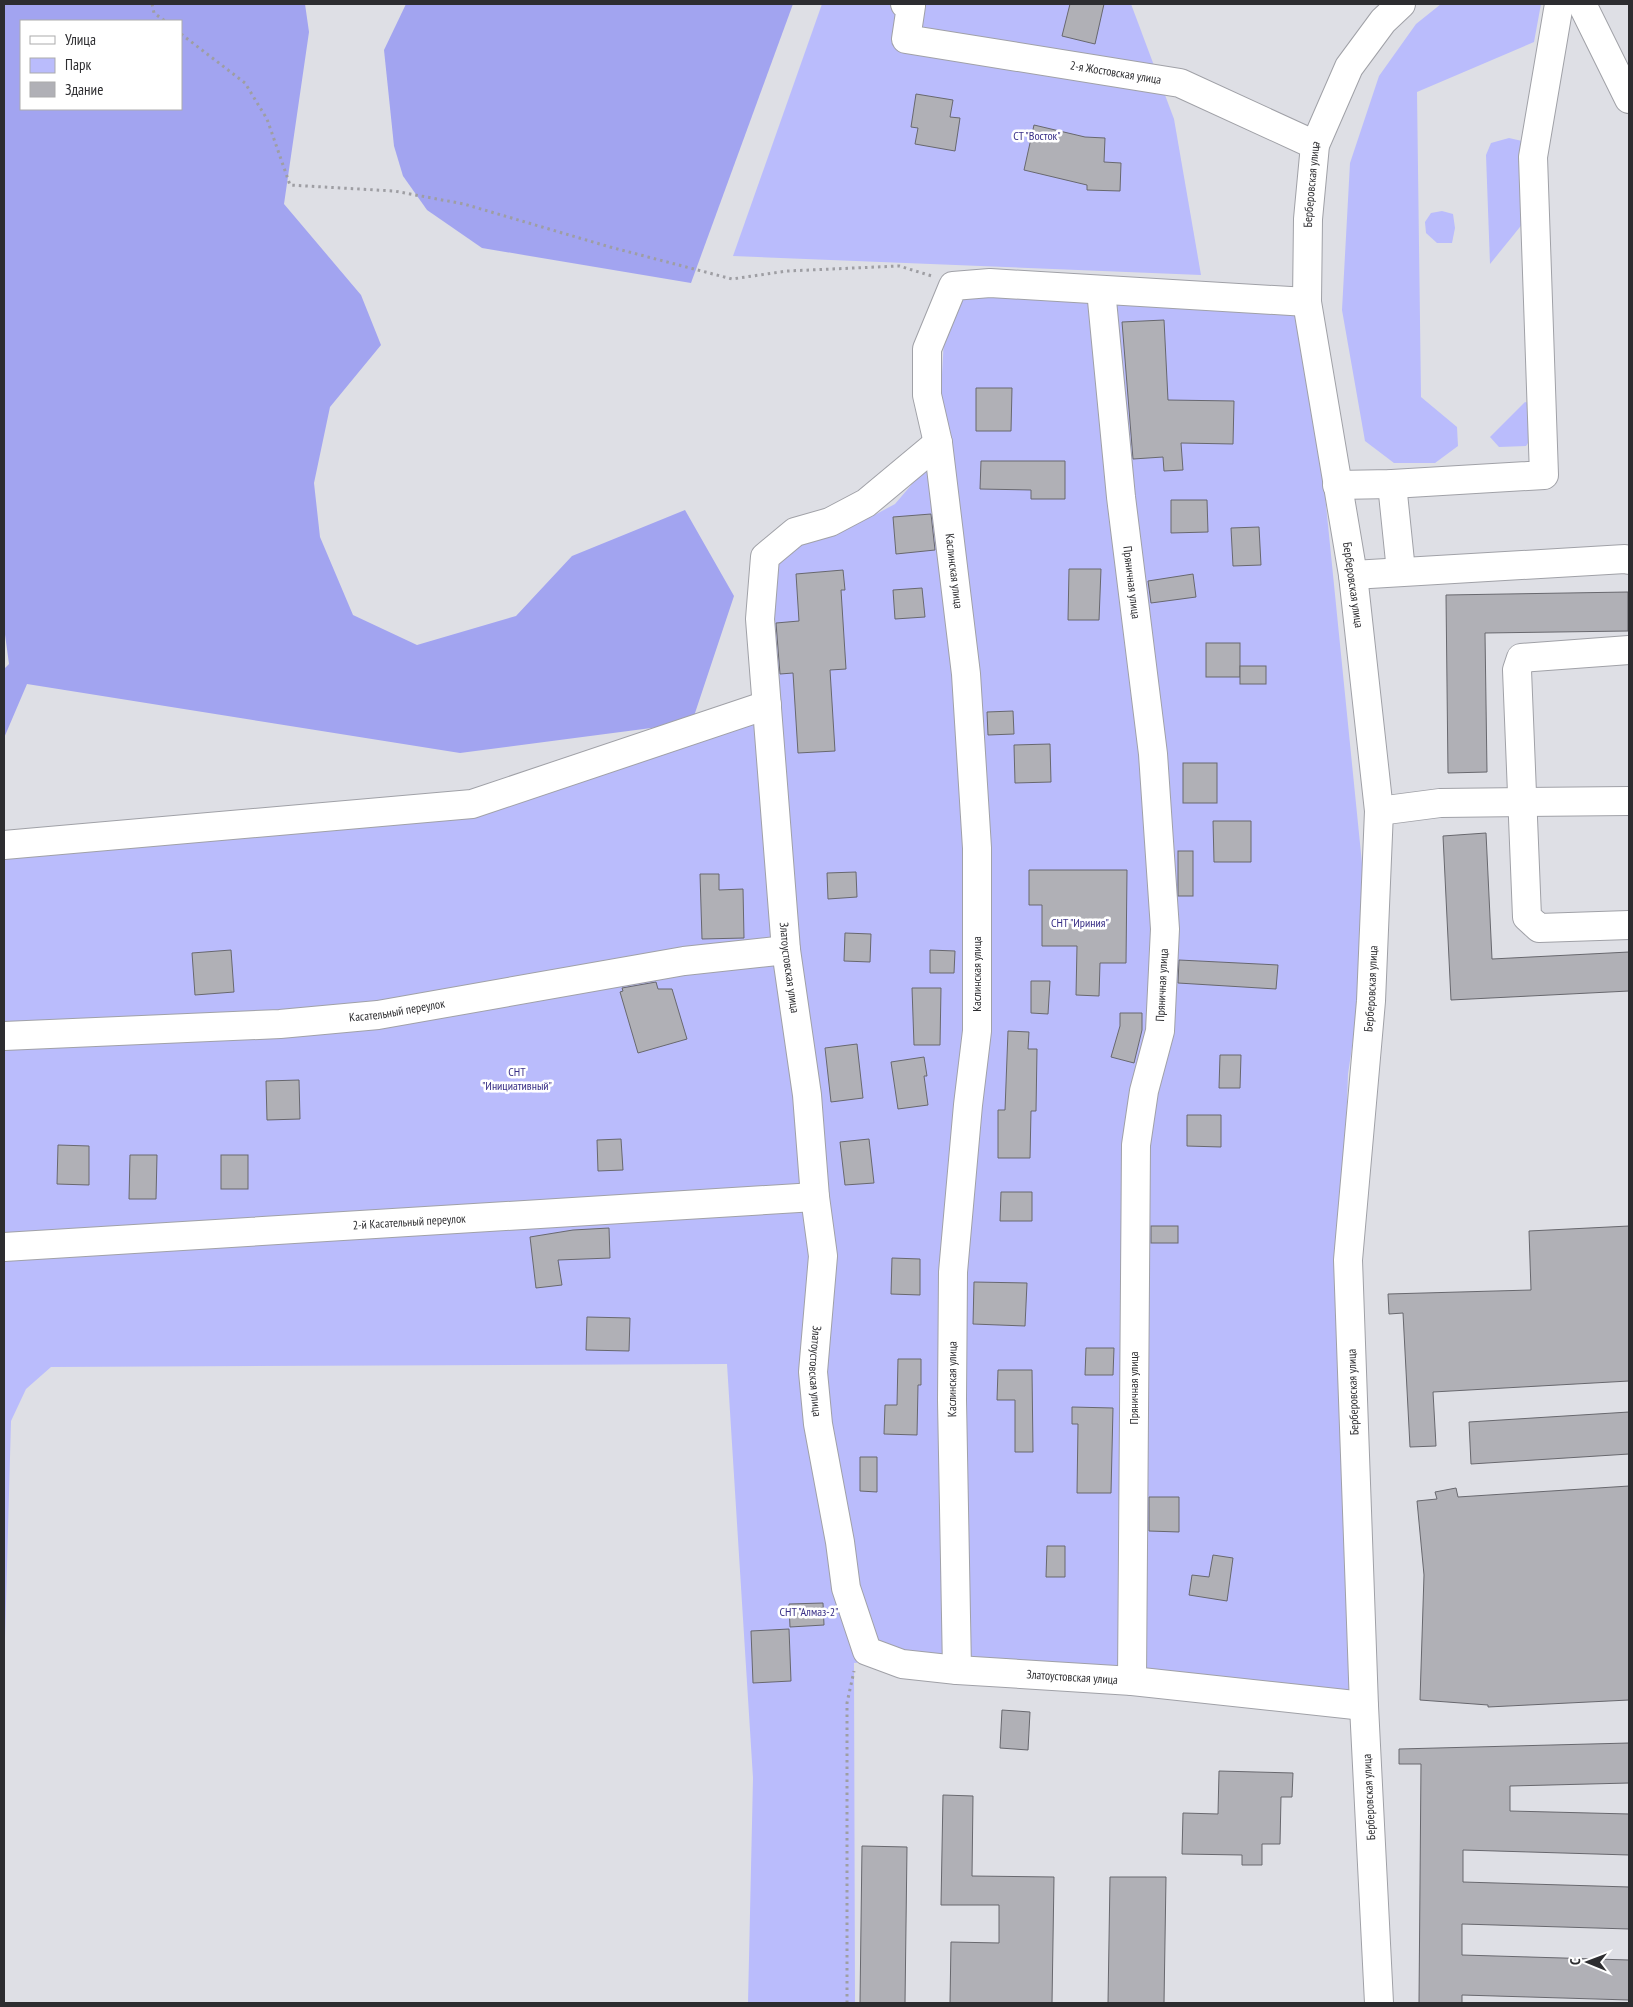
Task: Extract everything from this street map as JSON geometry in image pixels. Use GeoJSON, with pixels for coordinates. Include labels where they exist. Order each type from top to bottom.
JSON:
{"type":"FeatureCollection","features":[{"type":"Feature","properties":{"kind":"street","name":"2-я Жостовская улица"},"geometry":{"type":"LineString","coordinates":[[905,4],[911,6],[906,39],[1180,84],[1315,145]]}},
{"type":"Feature","properties":{"kind":"street","name":"Берберовская улица"},"geometry":{"type":"LineString","coordinates":[[1378,2003],[1364,1706],[1348,1260],[1371,1001],[1379,811],[1353,575],[1307,302],[1308,220],[1315,145],[1349,68],[1382,21],[1401,4]]}},
{"type":"Feature","properties":{"kind":"street"},"geometry":{"type":"LineString","coordinates":[[1337,485],[1392,484],[1544,475],[1533,157],[1559,4]]}},
{"type":"Feature","properties":{"kind":"street"},"geometry":{"type":"LineString","coordinates":[[1582,4],[1629,100]]}},
{"type":"Feature","properties":{"kind":"street"},"geometry":{"type":"LineString","coordinates":[[953,286],[990,283],[1307,302]]}},
{"type":"Feature","properties":{"kind":"street","name":"Каслинская улица"},"geometry":{"type":"LineString","coordinates":[[953,286],[927,349],[927,395],[938,443],[966,674],[978,848],[977,1031],[968,1105],[953,1272],[952,1400],[958,1670]]}},
{"type":"Feature","properties":{"kind":"street","name":"Пряничная улица"},"geometry":{"type":"LineString","coordinates":[[1101,290],[1121,498],[1153,754],[1165,929],[1160,1032],[1144,1092],[1136,1145],[1132,1681]]}},
{"type":"Feature","properties":{"kind":"street","name":"Златоустовская улица"},"geometry":{"type":"LineString","coordinates":[[938,443],[866,503],[830,522],[795,532],[765,557],[760,619],[786,950],[807,1095],[822,1256],[813,1372],[818,1424],[840,1542],[846,1588],[867,1651],[902,1664],[958,1670],[1132,1681],[1364,1706]]}},
{"type":"Feature","properties":{"kind":"street"},"geometry":{"type":"LineString","coordinates":[[1392,484],[1401,571]]}},
{"type":"Feature","properties":{"kind":"street"},"geometry":{"type":"LineString","coordinates":[[1353,575],[1624,558],[1629,560]]}},
{"type":"Feature","properties":{"kind":"street"},"geometry":{"type":"LineString","coordinates":[[1629,650],[1521,658],[1517,670],[1527,917],[1539,928],[1629,925]]}},
{"type":"Feature","properties":{"kind":"street"},"geometry":{"type":"LineString","coordinates":[[4,845],[472,804],[767,705]]}},
{"type":"Feature","properties":{"kind":"street"},"geometry":{"type":"LineString","coordinates":[[1379,811],[1440,803],[1629,800]]}},
{"type":"Feature","properties":{"kind":"street","name":"Касательный переулок"},"geometry":{"type":"LineString","coordinates":[[4,1036],[280,1024],[378,1015],[684,961],[786,950]]}},
{"type":"Feature","properties":{"kind":"street","name":"2-й Касательный переулок"},"geometry":{"type":"LineString","coordinates":[[4,1247],[815,1197]]}},
{"type":"Feature","properties":{"kind":"path"},"geometry":{"type":"LineString","coordinates":[[152,4],[154,13],[164,20]]}},
{"type":"Feature","properties":{"kind":"path"},"geometry":{"type":"LineString","coordinates":[[182,35],[245,83],[267,119],[290,185],[394,191],[464,204],[610,247],[732,279],[787,271],[900,266],[932,276],[953,286]]}},
{"type":"Feature","properties":{"kind":"path"},"geometry":{"type":"LineString","coordinates":[[847,2003],[847,1703],[852,1674],[867,1651]]}},
{"type":"Feature","properties":{"kind":"green space","name":"СТ \"Восток\""},"geometry":{"type":"Polygon","coordinates":[[[822,4],[1131,4],[1174,119],[1201,275],[733,256],[822,4]]]}},
{"type":"Feature","properties":{"kind":"green space"},"geometry":{"type":"Polygon","coordinates":[[[1441,4],[1541,4],[1534,42],[1417,92],[1421,397],[1457,427],[1458,446],[1435,463],[1394,463],[1365,441],[1342,310],[1350,163],[1379,76],[1416,24],[1441,4]]]}},
{"type":"Feature","properties":{"kind":"green space"},"geometry":{"type":"Polygon","coordinates":[[[1509,138],[1522,141],[1524,222],[1490,264],[1486,155],[1491,143],[1509,138]]]}},
{"type":"Feature","properties":{"kind":"green space"},"geometry":{"type":"Polygon","coordinates":[[[1442,211],[1453,214],[1455,228],[1452,243],[1437,243],[1426,233],[1425,222],[1431,213],[1442,211]]]}},
{"type":"Feature","properties":{"kind":"green space"},"geometry":{"type":"Polygon","coordinates":[[[977,288],[1306,306],[1369,933],[1348,1074],[1340,1296],[1358,1700],[897,1660],[854,1663],[855,2003],[748,2003],[753,1778],[727,1364],[51,1367],[26,1389],[11,1421],[4,1675],[4,834],[471,797],[771,698],[771,557],[789,533],[869,518],[895,504],[930,463],[940,410],[946,303],[977,288]]]}},
{"type":"Feature","properties":{"kind":"green space"},"geometry":{"type":"Polygon","coordinates":[[[1525,402],[1532,404],[1534,434],[1526,446],[1499,447],[1490,437],[1525,402]]]}},
{"type":"Feature","properties":{"kind":"shaded area"},"geometry":{"type":"Polygon","coordinates":[[[4,4],[305,4],[309,32],[284,204],[361,295],[381,345],[330,407],[314,483],[320,537],[353,615],[417,645],[516,616],[572,556],[685,510],[734,596],[695,713],[697,722],[460,753],[27,684],[4,738],[4,669],[9,664],[4,627],[4,4]]]}},
{"type":"Feature","properties":{"kind":"shaded area"},"geometry":{"type":"Polygon","coordinates":[[[406,4],[793,4],[691,283],[482,248],[427,210],[403,176],[394,146],[384,50],[406,4]]]}},
{"type":"Feature","properties":{"kind":"building"},"geometry":{"type":"Polygon","coordinates":[[[1070,4],[1104,4],[1095,44],[1062,36],[1070,4]]]}},
{"type":"Feature","properties":{"kind":"building"},"geometry":{"type":"Polygon","coordinates":[[[916,94],[953,100],[950,117],[960,118],[955,151],[915,144],[918,128],[911,127],[916,94]]]}},
{"type":"Feature","properties":{"kind":"building"},"geometry":{"type":"Polygon","coordinates":[[[1034,125],[1085,137],[1105,138],[1104,162],[1121,163],[1120,191],[1087,190],[1087,185],[1024,170],[1034,125]]]}},
{"type":"Feature","properties":{"kind":"building"},"geometry":{"type":"Polygon","coordinates":[[[1164,320],[1168,400],[1234,401],[1233,444],[1181,443],[1183,470],[1164,471],[1163,457],[1133,459],[1122,322],[1164,320]]]}},
{"type":"Feature","properties":{"kind":"building"},"geometry":{"type":"Polygon","coordinates":[[[976,388],[1012,388],[1011,431],[976,431],[976,388]]]}},
{"type":"Feature","properties":{"kind":"building"},"geometry":{"type":"Polygon","coordinates":[[[981,461],[1065,461],[1065,499],[1031,499],[1031,490],[980,489],[981,461]]]}},
{"type":"Feature","properties":{"kind":"building"},"geometry":{"type":"Polygon","coordinates":[[[1171,500],[1207,500],[1208,532],[1171,533],[1171,500]]]}},
{"type":"Feature","properties":{"kind":"building"},"geometry":{"type":"Polygon","coordinates":[[[931,514],[935,550],[896,554],[893,517],[931,514]]]}},
{"type":"Feature","properties":{"kind":"building"},"geometry":{"type":"Polygon","coordinates":[[[1259,527],[1261,565],[1233,566],[1231,528],[1259,527]]]}},
{"type":"Feature","properties":{"kind":"building"},"geometry":{"type":"Polygon","coordinates":[[[1069,569],[1101,569],[1099,620],[1068,620],[1069,569]]]}},
{"type":"Feature","properties":{"kind":"building"},"geometry":{"type":"Polygon","coordinates":[[[843,570],[845,590],[841,590],[846,669],[830,670],[835,751],[798,753],[793,673],[780,674],[776,623],[799,621],[796,574],[843,570]]]}},
{"type":"Feature","properties":{"kind":"building"},"geometry":{"type":"Polygon","coordinates":[[[1193,574],[1196,597],[1151,603],[1148,581],[1193,574]]]}},
{"type":"Feature","properties":{"kind":"building"},"geometry":{"type":"Polygon","coordinates":[[[922,588],[925,617],[895,619],[893,590],[922,588]]]}},
{"type":"Feature","properties":{"kind":"building"},"geometry":{"type":"Polygon","coordinates":[[[1628,592],[1628,631],[1485,633],[1487,772],[1448,773],[1446,595],[1628,592]]]}},
{"type":"Feature","properties":{"kind":"building"},"geometry":{"type":"Polygon","coordinates":[[[1206,643],[1240,643],[1240,677],[1206,677],[1206,643]]]}},
{"type":"Feature","properties":{"kind":"building"},"geometry":{"type":"Polygon","coordinates":[[[1240,666],[1266,666],[1266,684],[1240,684],[1240,666]]]}},
{"type":"Feature","properties":{"kind":"building"},"geometry":{"type":"Polygon","coordinates":[[[1013,711],[1014,734],[988,735],[987,712],[1013,711]]]}},
{"type":"Feature","properties":{"kind":"building"},"geometry":{"type":"Polygon","coordinates":[[[1050,744],[1051,782],[1015,783],[1014,745],[1050,744]]]}},
{"type":"Feature","properties":{"kind":"building"},"geometry":{"type":"Polygon","coordinates":[[[1183,763],[1217,763],[1217,803],[1183,803],[1183,763]]]}},
{"type":"Feature","properties":{"kind":"building"},"geometry":{"type":"Polygon","coordinates":[[[1213,821],[1251,821],[1251,862],[1214,862],[1213,821]]]}},
{"type":"Feature","properties":{"kind":"building"},"geometry":{"type":"Polygon","coordinates":[[[1486,833],[1492,959],[1629,952],[1629,991],[1451,1000],[1443,836],[1486,833]]]}},
{"type":"Feature","properties":{"kind":"building"},"geometry":{"type":"Polygon","coordinates":[[[1178,851],[1193,851],[1193,896],[1178,896],[1178,851]]]}},
{"type":"Feature","properties":{"kind":"building"},"geometry":{"type":"Polygon","coordinates":[[[1029,870],[1127,870],[1126,963],[1100,963],[1099,996],[1076,995],[1077,946],[1042,946],[1042,905],[1029,905],[1029,870]]]}},
{"type":"Feature","properties":{"kind":"building"},"geometry":{"type":"Polygon","coordinates":[[[856,872],[857,897],[828,899],[827,873],[856,872]]]}},
{"type":"Feature","properties":{"kind":"building"},"geometry":{"type":"Polygon","coordinates":[[[700,874],[719,874],[719,890],[743,889],[744,938],[702,939],[700,874]]]}},
{"type":"Feature","properties":{"kind":"building"},"geometry":{"type":"Polygon","coordinates":[[[845,933],[871,934],[870,962],[844,961],[845,933]]]}},
{"type":"Feature","properties":{"kind":"building"},"geometry":{"type":"Polygon","coordinates":[[[231,950],[234,992],[195,995],[192,953],[231,950]]]}},
{"type":"Feature","properties":{"kind":"building"},"geometry":{"type":"Polygon","coordinates":[[[930,950],[955,951],[954,973],[930,973],[930,950]]]}},
{"type":"Feature","properties":{"kind":"building"},"geometry":{"type":"Polygon","coordinates":[[[1179,960],[1278,965],[1276,989],[1178,983],[1179,960]]]}},
{"type":"Feature","properties":{"kind":"building"},"geometry":{"type":"Polygon","coordinates":[[[1031,981],[1050,981],[1048,1014],[1031,1013],[1031,981]]]}},
{"type":"Feature","properties":{"kind":"building"},"geometry":{"type":"Polygon","coordinates":[[[656,982],[658,989],[672,989],[687,1039],[638,1053],[620,992],[623,991],[622,988],[656,982]]]}},
{"type":"Feature","properties":{"kind":"building"},"geometry":{"type":"Polygon","coordinates":[[[912,988],[941,988],[940,1045],[914,1045],[912,988]]]}},
{"type":"Feature","properties":{"kind":"building"},"geometry":{"type":"Polygon","coordinates":[[[1120,1013],[1142,1013],[1142,1030],[1134,1063],[1111,1057],[1120,1026],[1120,1013]]]}},
{"type":"Feature","properties":{"kind":"building"},"geometry":{"type":"Polygon","coordinates":[[[1008,1031],[1029,1032],[1028,1049],[1037,1049],[1036,1111],[1031,1111],[1030,1158],[998,1158],[998,1110],[1005,1110],[1008,1031]]]}},
{"type":"Feature","properties":{"kind":"building"},"geometry":{"type":"Polygon","coordinates":[[[857,1044],[863,1098],[831,1102],[825,1048],[857,1044]]]}},
{"type":"Feature","properties":{"kind":"building"},"geometry":{"type":"Polygon","coordinates":[[[1220,1055],[1241,1055],[1240,1088],[1219,1088],[1220,1055]]]}},
{"type":"Feature","properties":{"kind":"building"},"geometry":{"type":"Polygon","coordinates":[[[924,1057],[927,1076],[924,1076],[928,1105],[898,1109],[891,1062],[924,1057]]]}},
{"type":"Feature","properties":{"kind":"building"},"geometry":{"type":"Polygon","coordinates":[[[299,1080],[300,1119],[267,1120],[266,1081],[299,1080]]]}},
{"type":"Feature","properties":{"kind":"building"},"geometry":{"type":"Polygon","coordinates":[[[1187,1115],[1221,1115],[1221,1147],[1187,1146],[1187,1115]]]}},
{"type":"Feature","properties":{"kind":"building"},"geometry":{"type":"Polygon","coordinates":[[[621,1139],[623,1170],[598,1171],[597,1140],[621,1139]]]}},
{"type":"Feature","properties":{"kind":"building"},"geometry":{"type":"Polygon","coordinates":[[[869,1139],[874,1183],[845,1185],[840,1142],[869,1139]]]}},
{"type":"Feature","properties":{"kind":"building"},"geometry":{"type":"Polygon","coordinates":[[[58,1145],[89,1146],[89,1185],[57,1184],[58,1145]]]}},
{"type":"Feature","properties":{"kind":"building"},"geometry":{"type":"Polygon","coordinates":[[[130,1155],[157,1155],[156,1199],[129,1199],[130,1155]]]}},
{"type":"Feature","properties":{"kind":"building"},"geometry":{"type":"Polygon","coordinates":[[[221,1155],[248,1155],[248,1189],[221,1189],[221,1155]]]}},
{"type":"Feature","properties":{"kind":"building"},"geometry":{"type":"Polygon","coordinates":[[[1001,1192],[1032,1192],[1032,1221],[1000,1221],[1001,1192]]]}},
{"type":"Feature","properties":{"kind":"building"},"geometry":{"type":"Polygon","coordinates":[[[1151,1226],[1178,1226],[1178,1243],[1151,1243],[1151,1226]]]}},
{"type":"Feature","properties":{"kind":"building"},"geometry":{"type":"Polygon","coordinates":[[[1629,1226],[1629,1381],[1433,1392],[1436,1446],[1410,1447],[1403,1313],[1389,1314],[1388,1294],[1531,1290],[1529,1231],[1629,1226]]]}},
{"type":"Feature","properties":{"kind":"building"},"geometry":{"type":"Polygon","coordinates":[[[609,1228],[610,1258],[558,1260],[562,1285],[536,1288],[530,1237],[573,1230],[609,1228]]]}},
{"type":"Feature","properties":{"kind":"building"},"geometry":{"type":"Polygon","coordinates":[[[892,1258],[920,1259],[920,1295],[891,1294],[892,1258]]]}},
{"type":"Feature","properties":{"kind":"building"},"geometry":{"type":"Polygon","coordinates":[[[974,1282],[1027,1283],[1025,1326],[973,1324],[974,1282]]]}},
{"type":"Feature","properties":{"kind":"building"},"geometry":{"type":"Polygon","coordinates":[[[587,1317],[630,1318],[629,1351],[586,1350],[587,1317]]]}},
{"type":"Feature","properties":{"kind":"building"},"geometry":{"type":"Polygon","coordinates":[[[1086,1348],[1114,1348],[1113,1375],[1085,1375],[1086,1348]]]}},
{"type":"Feature","properties":{"kind":"building"},"geometry":{"type":"Polygon","coordinates":[[[898,1359],[921,1359],[921,1385],[918,1385],[917,1435],[884,1434],[885,1405],[897,1405],[898,1359]]]}},
{"type":"Feature","properties":{"kind":"building"},"geometry":{"type":"Polygon","coordinates":[[[998,1370],[1032,1370],[1033,1452],[1015,1452],[1015,1400],[997,1400],[998,1370]]]}},
{"type":"Feature","properties":{"kind":"building"},"geometry":{"type":"Polygon","coordinates":[[[1072,1407],[1113,1408],[1111,1493],[1077,1493],[1078,1424],[1072,1424],[1072,1407]]]}},
{"type":"Feature","properties":{"kind":"building"},"geometry":{"type":"Polygon","coordinates":[[[1629,1412],[1629,1454],[1471,1464],[1469,1422],[1629,1412]]]}},
{"type":"Feature","properties":{"kind":"building"},"geometry":{"type":"Polygon","coordinates":[[[860,1457],[877,1457],[877,1492],[860,1491],[860,1457]]]}},
{"type":"Feature","properties":{"kind":"building"},"geometry":{"type":"Polygon","coordinates":[[[1629,1486],[1629,1700],[1488,1707],[1488,1705],[1420,1700],[1424,1575],[1417,1501],[1437,1499],[1435,1492],[1456,1488],[1458,1497],[1629,1486]]]}},
{"type":"Feature","properties":{"kind":"building"},"geometry":{"type":"Polygon","coordinates":[[[1149,1497],[1179,1497],[1179,1532],[1149,1531],[1149,1497]]]}},
{"type":"Feature","properties":{"kind":"building"},"geometry":{"type":"Polygon","coordinates":[[[1047,1546],[1065,1546],[1065,1577],[1046,1577],[1047,1546]]]}},
{"type":"Feature","properties":{"kind":"building"},"geometry":{"type":"Polygon","coordinates":[[[1213,1555],[1233,1558],[1227,1601],[1189,1595],[1192,1575],[1209,1577],[1213,1555]]]}},
{"type":"Feature","properties":{"kind":"building"},"geometry":{"type":"Polygon","coordinates":[[[823,1603],[824,1625],[790,1627],[789,1604],[823,1603]]]}},
{"type":"Feature","properties":{"kind":"building"},"geometry":{"type":"Polygon","coordinates":[[[789,1629],[791,1681],[753,1683],[751,1631],[789,1629]]]}},
{"type":"Feature","properties":{"kind":"building"},"geometry":{"type":"Polygon","coordinates":[[[1002,1710],[1030,1712],[1028,1750],[1000,1748],[1002,1710]]]}},
{"type":"Feature","properties":{"kind":"building"},"geometry":{"type":"Polygon","coordinates":[[[1629,1743],[1629,1783],[1510,1786],[1510,1811],[1629,1814],[1629,1855],[1463,1850],[1463,1882],[1629,1887],[1629,1929],[1462,1924],[1462,1955],[1629,1960],[1629,2000],[1462,1995],[1462,2003],[1419,2003],[1421,1764],[1399,1764],[1399,1749],[1629,1743]]]}},
{"type":"Feature","properties":{"kind":"building"},"geometry":{"type":"Polygon","coordinates":[[[1219,1771],[1293,1773],[1292,1797],[1281,1797],[1280,1844],[1262,1844],[1262,1865],[1242,1865],[1242,1855],[1182,1854],[1183,1813],[1218,1814],[1219,1771]]]}},
{"type":"Feature","properties":{"kind":"building"},"geometry":{"type":"Polygon","coordinates":[[[943,1795],[973,1796],[972,1876],[1054,1877],[1052,2003],[950,2003],[951,1942],[999,1943],[999,1905],[941,1905],[943,1795]]]}},
{"type":"Feature","properties":{"kind":"building"},"geometry":{"type":"Polygon","coordinates":[[[862,1846],[907,1847],[905,2003],[860,2003],[862,1846]]]}},
{"type":"Feature","properties":{"kind":"building"},"geometry":{"type":"Polygon","coordinates":[[[1110,1877],[1166,1877],[1164,2003],[1108,2003],[1110,1877]]]}},
{"type":"Feature","properties":{"kind":"park label","name":"СНТ \"Ириния\""},"geometry":{"type":"Point","coordinates":[1080,923]}},
{"type":"Feature","properties":{"kind":"park label","name":"СНТ \"Инициативный\""},"geometry":{"type":"Point","coordinates":[517,1079]}},
{"type":"Feature","properties":{"kind":"park label","name":"СНТ \"Алмаз-2\""},"geometry":{"type":"Point","coordinates":[809,1612]}}]}
